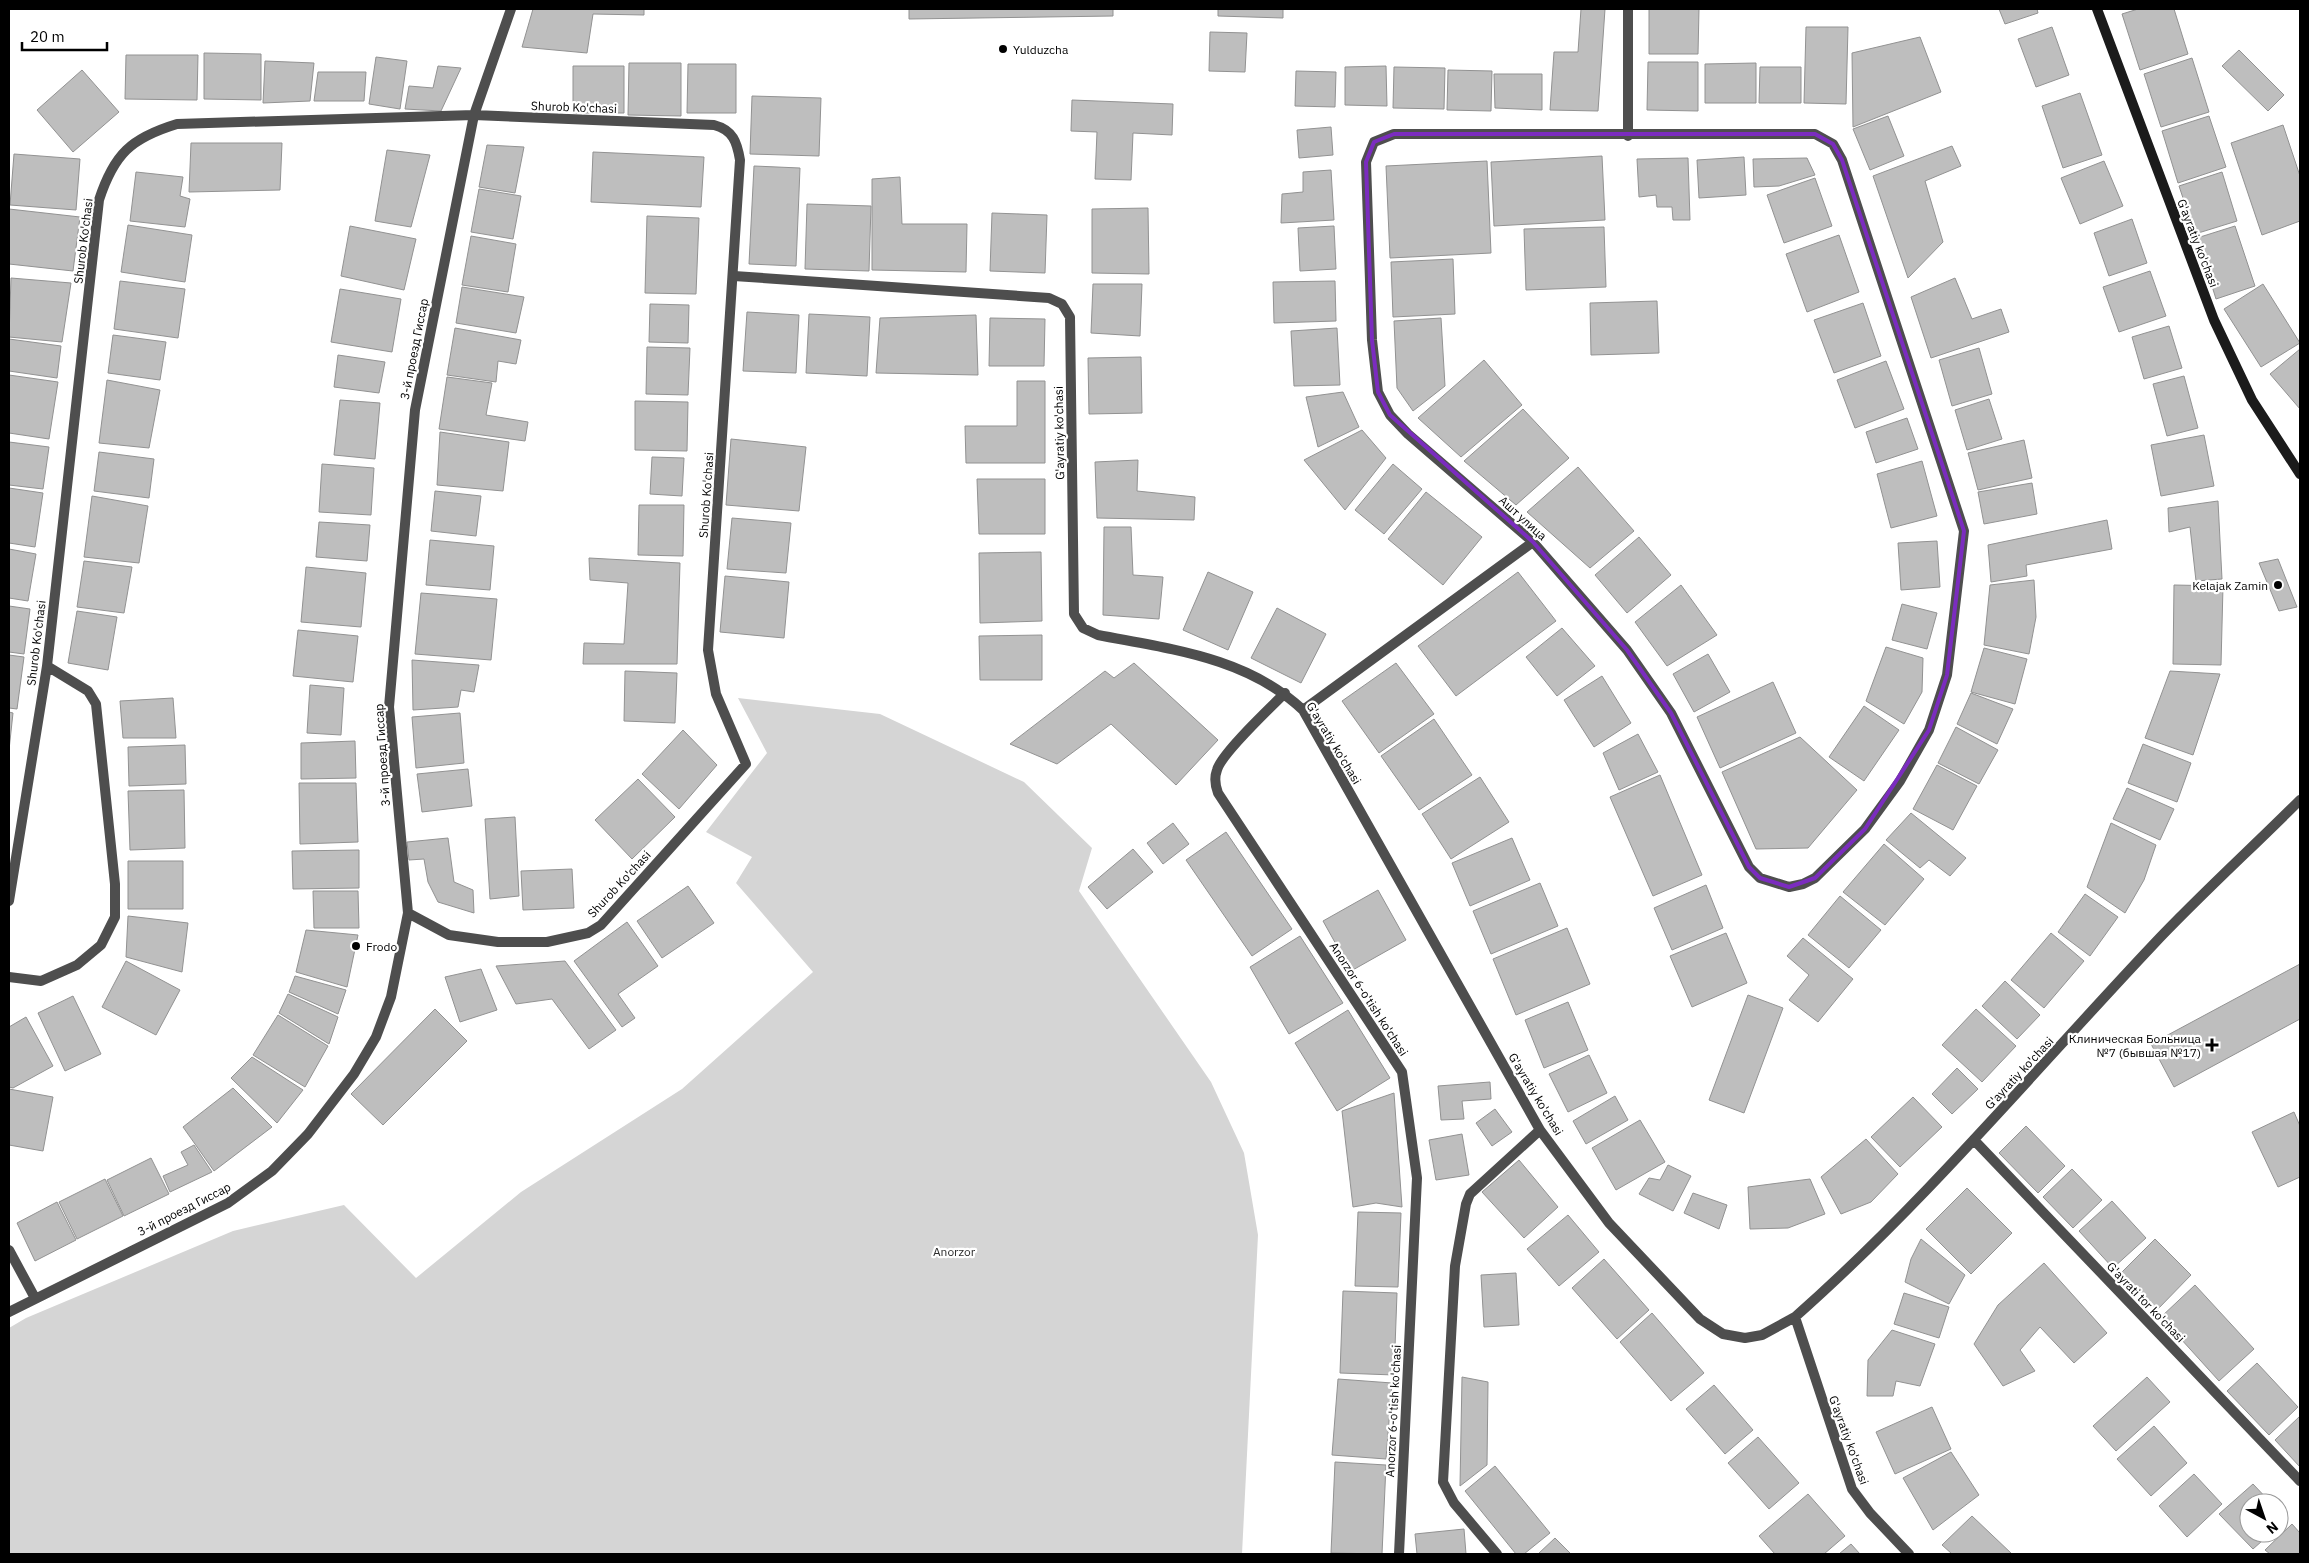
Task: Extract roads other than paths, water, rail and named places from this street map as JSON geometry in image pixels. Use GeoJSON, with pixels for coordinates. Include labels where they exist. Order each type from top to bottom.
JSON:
{"type":"FeatureCollection","features":[{"type":"Feature","properties":{"kind":"main road","name":"G'ayratiy ko'chasi"},"geometry":{"type":"LineString","coordinates":[[2097,9],[2214,320],[2252,400],[2300,476]]}},
{"type":"Feature","properties":{"kind":"street","name":"3-й проезд Гиссар"},"geometry":{"type":"LineString","coordinates":[[9,1312],[228,1203],[272,1171],[308,1134],[354,1074],[376,1037],[391,997],[408,913],[389,707],[415,410],[474,116],[511,9]]}},
{"type":"Feature","properties":{"kind":"street"},"geometry":{"type":"LineString","coordinates":[[1628,9],[1628,136]]}},
{"type":"Feature","properties":{"kind":"street","name":"Shurob Ko'chasi"},"geometry":{"type":"LineString","coordinates":[[9,901],[46,666],[100,200],[108,174],[127,148],[150,132],[177,124],[474,116],[714,125],[724,128],[732,134],[738,144],[740,160],[734,276],[708,650],[716,694],[746,764],[600,925],[588,933],[547,942],[498,942],[449,935],[408,913]]}},
{"type":"Feature","properties":{"kind":"street","name":"Ашт улица"},"geometry":{"type":"LineString","coordinates":[[1394,134],[1628,136],[1815,134],[1833,144],[1842,160],[1964,531],[1947,675],[1929,730],[1900,781],[1858,836],[1815,878],[1803,884],[1789,887],[1772,884],[1760,878],[1749,867],[1671,713],[1627,650],[1533,542],[1408,434],[1390,415],[1378,392],[1372,340],[1366,162],[1374,142],[1394,134]]}},
{"type":"Feature","properties":{"kind":"street","name":"G'ayratiy ko'chasi"},"geometry":{"type":"LineString","coordinates":[[734,276],[1049,298],[1062,304],[1070,317],[1074,614],[1083,628],[1098,635],[1209,657],[1246,671],[1284,693],[1303,710],[1540,1130],[1609,1224],[1700,1319],[1723,1334],[1745,1338],[1762,1335],[1795,1317],[1844,1274],[1974,1140],[2153,945],[2300,800]]}},
{"type":"Feature","properties":{"kind":"street"},"geometry":{"type":"LineString","coordinates":[[1303,710],[1533,542]]}},
{"type":"Feature","properties":{"kind":"street"},"geometry":{"type":"LineString","coordinates":[[9,978],[41,982],[77,965],[101,945],[115,916],[115,884],[96,704],[88,691],[46,666]]}},
{"type":"Feature","properties":{"kind":"street","name":"Anorzor 6-o'tish ko'chasi"},"geometry":{"type":"LineString","coordinates":[[1284,693],[1225,756],[1217,768],[1215,784],[1218,793],[1402,1072],[1417,1178],[1398,1554]]}},
{"type":"Feature","properties":{"kind":"street"},"geometry":{"type":"LineString","coordinates":[[1497,1554],[1454,1503],[1443,1482],[1456,1266],[1466,1204],[1470,1194],[1540,1130]]}},
{"type":"Feature","properties":{"kind":"street","name":"G'ayrati tor ko'chasi"},"geometry":{"type":"LineString","coordinates":[[1974,1140],[2300,1481]]}},
{"type":"Feature","properties":{"kind":"street"},"geometry":{"type":"LineString","coordinates":[[9,1250],[35,1298]]}},
{"type":"Feature","properties":{"kind":"street","name":"G'ayratiy ko'chasi"},"geometry":{"type":"LineString","coordinates":[[1795,1317],[1852,1489],[1870,1513],[1909,1554]]}},
{"type":"Feature","properties":{"kind":"place","name":"Yulduzcha"},"geometry":{"type":"Point","coordinates":[1003,49]}},
{"type":"Feature","properties":{"kind":"place","name":"Kelajak Zamin"},"geometry":{"type":"Point","coordinates":[2278,585]}},
{"type":"Feature","properties":{"kind":"place","name":"Frodo"},"geometry":{"type":"Point","coordinates":[356,946]}},
{"type":"Feature","properties":{"kind":"place","name":"Клиническая Больница №7 (бывшая №17)"},"geometry":{"type":"Point","coordinates":[2212,1045]}},
{"type":"Feature","properties":{"kind":"park label","name":"Anorzor"},"geometry":{"type":"Point","coordinates":[954,1251]}}]}
